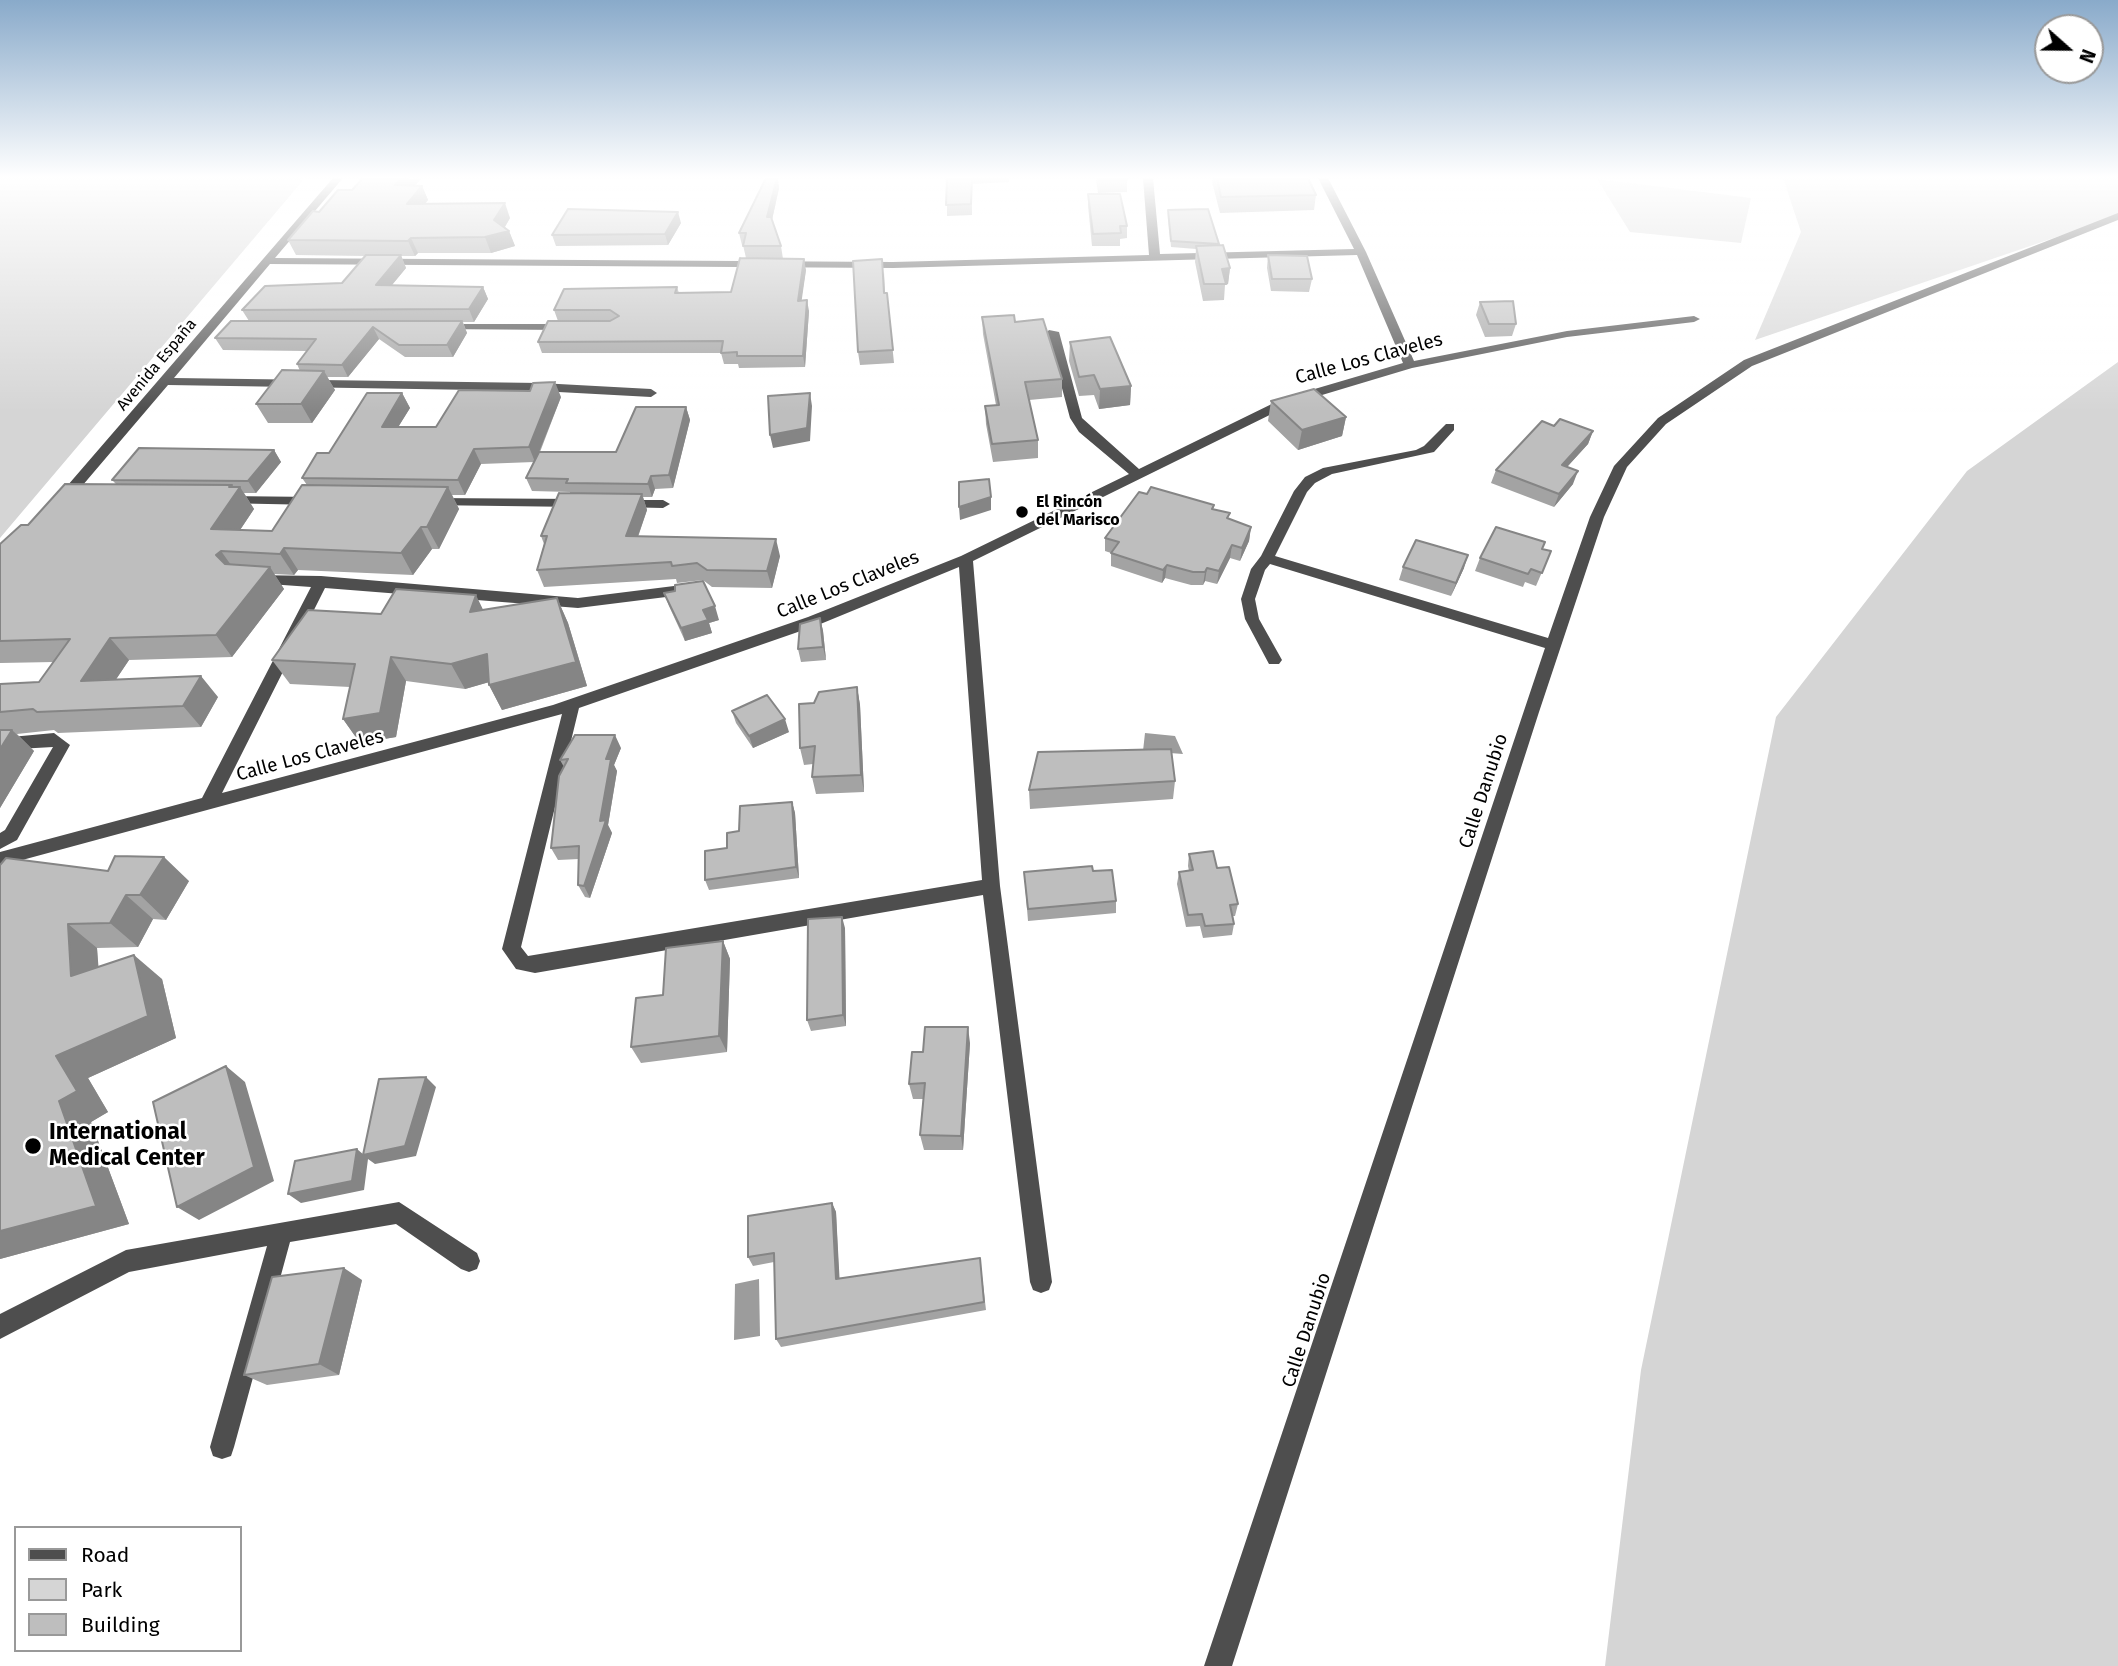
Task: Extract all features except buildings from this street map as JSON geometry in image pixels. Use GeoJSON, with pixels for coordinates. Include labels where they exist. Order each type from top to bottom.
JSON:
{"type":"FeatureCollection","features":[{"type":"Feature","properties":{"kind":"street","name":"Avenida España"},"geometry":{"type":"LineString","coordinates":[[66,502],[164,381],[271,256]]}},
{"type":"Feature","properties":{"kind":"street"},"geometry":{"type":"LineString","coordinates":[[267,261],[893,265],[1248,256]]}},
{"type":"Feature","properties":{"kind":"street"},"geometry":{"type":"LineString","coordinates":[[1362,256],[1410,365]]}},
{"type":"Feature","properties":{"kind":"street","name":"Calle Danubio"},"geometry":{"type":"LineString","coordinates":[[1218,1666],[1554,645],[1597,517],[1621,466],[1662,421],[1748,363],[2018,256]]}},
{"type":"Feature","properties":{"kind":"street","name":"Calle Los Claveles"},"geometry":{"type":"LineString","coordinates":[[0,859],[572,705],[813,621],[966,559],[1287,401],[1410,365],[1567,334],[1694,319]]}},
{"type":"Feature","properties":{"kind":"street"},"geometry":{"type":"LineString","coordinates":[[433,327],[586,327]]}},
{"type":"Feature","properties":{"kind":"street"},"geometry":{"type":"LineString","coordinates":[[209,328],[223,328]]}},
{"type":"Feature","properties":{"kind":"street"},"geometry":{"type":"LineString","coordinates":[[1053,332],[1076,418],[1084,429],[1138,475]]}},
{"type":"Feature","properties":{"kind":"street"},"geometry":{"type":"LineString","coordinates":[[164,381],[540,387],[651,393]]}},
{"type":"Feature","properties":{"kind":"street"},"geometry":{"type":"LineString","coordinates":[[1274,660],[1252,619],[1248,599],[1258,569],[1267,558],[1301,491],[1311,480],[1328,471],[1429,449],[1450,427]]}},
{"type":"Feature","properties":{"kind":"street"},"geometry":{"type":"LineString","coordinates":[[203,500],[329,501]]}},
{"type":"Feature","properties":{"kind":"street"},"geometry":{"type":"LineString","coordinates":[[412,502],[663,504]]}},
{"type":"Feature","properties":{"kind":"street"},"geometry":{"type":"LineString","coordinates":[[1267,558],[1554,645]]}},
{"type":"Feature","properties":{"kind":"street"},"geometry":{"type":"LineString","coordinates":[[966,559],[991,886],[1041,1282]]}},
{"type":"Feature","properties":{"kind":"street"},"geometry":{"type":"LineString","coordinates":[[241,578],[321,581],[578,603],[703,588]]}},
{"type":"Feature","properties":{"kind":"street"},"geometry":{"type":"LineString","coordinates":[[209,802],[272,673],[321,581]]}},
{"type":"Feature","properties":{"kind":"street"},"geometry":{"type":"LineString","coordinates":[[572,705],[511,949],[523,963],[535,965],[991,886]]}},
{"type":"Feature","properties":{"kind":"street"},"geometry":{"type":"LineString","coordinates":[[0,744],[54,739],[62,745],[11,835],[0,842]]}},
{"type":"Feature","properties":{"kind":"street"},"geometry":{"type":"LineString","coordinates":[[0,1327],[126,1261],[400,1213],[469,1261]]}},
{"type":"Feature","properties":{"kind":"street"},"geometry":{"type":"LineString","coordinates":[[222,1447],[282,1232]]}},
{"type":"Feature","properties":{"kind":"green space"},"geometry":{"type":"Polygon","coordinates":[[[0,256],[239,256],[0,538],[0,256]]]}},
{"type":"Feature","properties":{"kind":"green space"},"geometry":{"type":"Polygon","coordinates":[[[1791,256],[2002,256],[1755,340],[1791,256]]]}},
{"type":"Feature","properties":{"kind":"green space"},"geometry":{"type":"Polygon","coordinates":[[[2118,362],[2118,1666],[1605,1666],[1641,1370],[1776,717],[1967,471],[2118,362]]]}},
{"type":"Feature","properties":{"kind":"shaded area"},"geometry":{"type":"Polygon","coordinates":[[[1145,733],[1175,736],[1183,754],[1143,751],[1145,733]]]}},
{"type":"Feature","properties":{"kind":"shaded area"},"geometry":{"type":"Polygon","coordinates":[[[759,1279],[760,1336],[734,1340],[735,1284],[759,1279]]]}},
{"type":"Feature","properties":{"kind":"place","name":"El Rincón del Marisco"},"geometry":{"type":"Point","coordinates":[1022,512]}},
{"type":"Feature","properties":{"kind":"place","name":"International Medical Center"},"geometry":{"type":"Point","coordinates":[33,1146]}}]}
